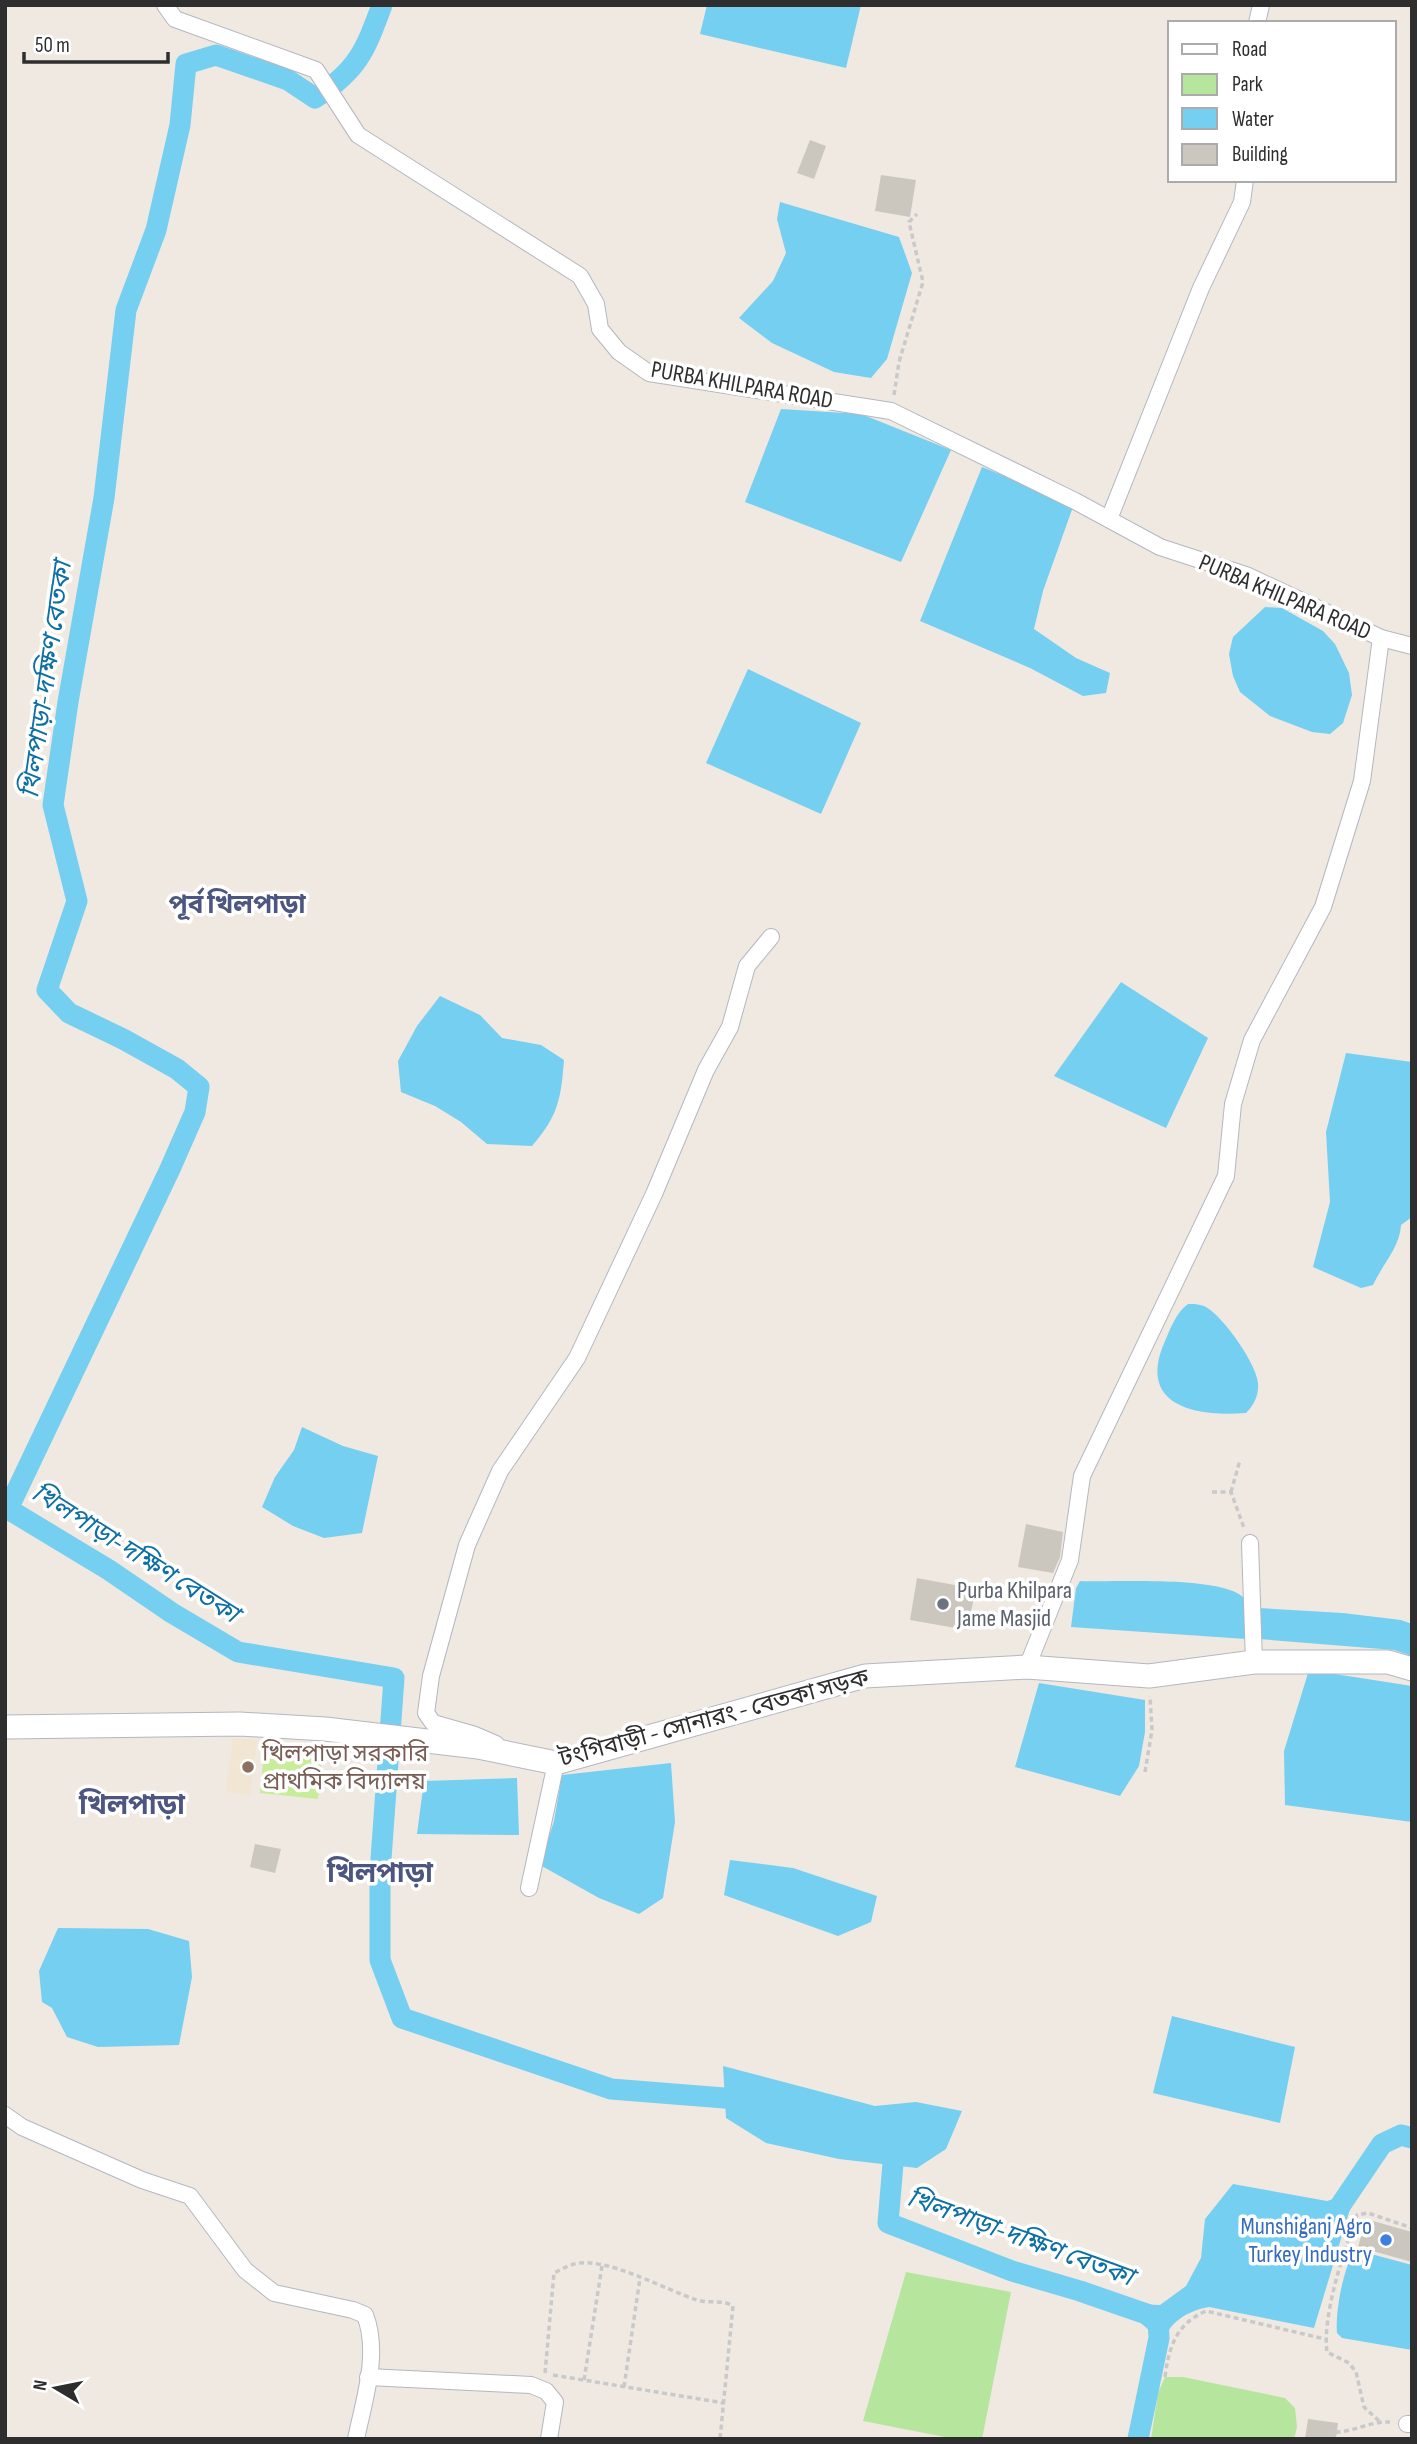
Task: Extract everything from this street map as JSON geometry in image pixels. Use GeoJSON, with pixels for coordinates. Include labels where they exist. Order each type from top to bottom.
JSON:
{"type":"FeatureCollection","features":[{"type":"Feature","properties":{"kind":"street","name":"PURBA KHILPARA ROAD"},"geometry":{"type":"LineString","coordinates":[[165,5],[175,19],[316,70],[358,135],[580,276],[596,304],[600,329],[618,352],[649,373],[891,411],[1160,547],[1246,575],[1381,638],[1412,646]]}},
{"type":"Feature","properties":{"kind":"street"},"geometry":{"type":"LineString","coordinates":[[1109,519],[1201,288],[1242,202],[1245,182]]}},
{"type":"Feature","properties":{"kind":"street"},"geometry":{"type":"LineString","coordinates":[[1027,1667],[1070,1560],[1082,1476],[1226,1176],[1233,1104],[1252,1040],[1323,908],[1362,781],[1381,638]]}},
{"type":"Feature","properties":{"kind":"street"},"geometry":{"type":"LineString","coordinates":[[505,1753],[489,1740],[433,1723],[426,1713],[431,1676],[467,1545],[500,1471],[577,1358],[654,1194],[706,1070],[730,1027],[747,966],[771,937]]}},
{"type":"Feature","properties":{"kind":"street"},"geometry":{"type":"LineString","coordinates":[[1250,1543],[1254,1662]]}},
{"type":"Feature","properties":{"kind":"street","name":"টংগিবাড়ী - সোনারং - বেতকা সড়ক"},"geometry":{"type":"LineString","coordinates":[[5,1727],[240,1724],[324,1729],[478,1747],[556,1763],[865,1676],[1027,1667],[1149,1676],[1254,1662],[1388,1662],[1412,1669]]}},
{"type":"Feature","properties":{"kind":"street"},"geometry":{"type":"LineString","coordinates":[[529,1888],[556,1763]]}},
{"type":"Feature","properties":{"kind":"street"},"geometry":{"type":"LineString","coordinates":[[5,2115],[22,2127],[130,2175],[190,2196],[245,2270],[274,2293],[365,2315],[369,2325],[371,2353],[356,2439]]}},
{"type":"Feature","properties":{"kind":"street"},"geometry":{"type":"LineString","coordinates":[[368,2377],[531,2385],[542,2381],[555,2402],[549,2439]]}},
{"type":"Feature","properties":{"kind":"path"},"geometry":{"type":"LineString","coordinates":[[891,411],[899,362],[923,282],[909,222],[917,214]]}},
{"type":"Feature","properties":{"kind":"path"},"geometry":{"type":"LineString","coordinates":[[1240,1460],[1231,1492],[1250,1543]]}},
{"type":"Feature","properties":{"kind":"path"},"geometry":{"type":"LineString","coordinates":[[1212,1492],[1231,1492]]}},
{"type":"Feature","properties":{"kind":"path"},"geometry":{"type":"LineString","coordinates":[[1145,1772],[1152,1730],[1149,1676]]}},
{"type":"Feature","properties":{"kind":"path"},"geometry":{"type":"LineString","coordinates":[[1379,2421],[1364,2407],[1359,2395],[1356,2372],[1349,2363],[1326,2352],[1325,2339],[1336,2287],[1357,2215],[1368,2213],[1412,2228]]}},
{"type":"Feature","properties":{"kind":"path"},"geometry":{"type":"LineString","coordinates":[[720,2439],[724,2403],[733,2306],[725,2301],[704,2302],[640,2277],[588,2263],[574,2264],[554,2273],[542,2381],[584,2380],[724,2403]]}},
{"type":"Feature","properties":{"kind":"path"},"geometry":{"type":"LineString","coordinates":[[584,2380],[602,2266]]}},
{"type":"Feature","properties":{"kind":"path"},"geometry":{"type":"LineString","coordinates":[[624,2387],[640,2277]]}},
{"type":"Feature","properties":{"kind":"path"},"geometry":{"type":"LineString","coordinates":[[1165,2378],[1173,2339],[1183,2325],[1206,2311],[1325,2339]]}},
{"type":"Feature","properties":{"kind":"path"},"geometry":{"type":"LineString","coordinates":[[1327,2432],[1357,2430],[1379,2421],[1409,2424]]}},
{"type":"Feature","properties":{"kind":"shaded area"},"geometry":{"type":"Polygon","coordinates":[[[233,1738],[257,1740],[250,1795],[226,1792],[233,1738]]]}},
{"type":"Feature","properties":{"kind":"green space"},"geometry":{"type":"Polygon","coordinates":[[[265,1742],[323,1748],[318,1799],[260,1793],[265,1742]]]}},
{"type":"Feature","properties":{"kind":"green space"},"geometry":{"type":"Polygon","coordinates":[[[906,2272],[1011,2292],[982,2439],[955,2439],[863,2421],[906,2272]]]}},
{"type":"Feature","properties":{"kind":"green space"},"geometry":{"type":"Polygon","coordinates":[[[1165,2377],[1183,2377],[1285,2398],[1295,2408],[1297,2427],[1294,2439],[1151,2439],[1158,2393],[1165,2377]]]}},
{"type":"Feature","properties":{"kind":"water"},"geometry":{"type":"Polygon","coordinates":[[[707,5],[861,5],[846,68],[700,34],[707,5]]]}},
{"type":"Feature","properties":{"kind":"water"},"geometry":{"type":"Polygon","coordinates":[[[780,202],[899,237],[912,273],[887,359],[871,378],[834,372],[772,343],[739,318],[773,281],[786,253],[777,219],[780,202]]]}},
{"type":"Feature","properties":{"kind":"water"},"geometry":{"type":"Polygon","coordinates":[[[781,409],[861,414],[951,450],[901,562],[745,502],[781,409]]]}},
{"type":"Feature","properties":{"kind":"water"},"geometry":{"type":"Polygon","coordinates":[[[982,467],[1074,504],[1043,591],[1034,629],[1076,658],[1110,673],[1106,693],[1083,696],[1030,668],[920,621],[982,467]]]}},
{"type":"Feature","properties":{"kind":"water"},"geometry":{"type":"Polygon","coordinates":[[[1265,607],[1282,608],[1323,631],[1335,644],[1349,673],[1352,695],[1343,723],[1330,734],[1312,732],[1270,716],[1240,692],[1233,676],[1229,654],[1233,637],[1265,607]]]}},
{"type":"Feature","properties":{"kind":"water"},"geometry":{"type":"Polygon","coordinates":[[[748,669],[861,723],[821,814],[706,763],[748,669]]]}},
{"type":"Feature","properties":{"kind":"water"},"geometry":{"type":"Polygon","coordinates":[[[1121,982],[1208,1038],[1166,1128],[1054,1076],[1121,982]]]}},
{"type":"Feature","properties":{"kind":"water"},"geometry":{"type":"Polygon","coordinates":[[[440,996],[480,1015],[502,1038],[541,1045],[564,1060],[557,1106],[548,1125],[532,1146],[487,1144],[461,1122],[435,1106],[401,1092],[398,1061],[417,1026],[440,996]]]}},
{"type":"Feature","properties":{"kind":"water"},"geometry":{"type":"Polygon","coordinates":[[[1346,1053],[1412,1062],[1412,1217],[1401,1225],[1394,1248],[1373,1285],[1361,1288],[1313,1267],[1330,1202],[1326,1132],[1346,1053]]]}},
{"type":"Feature","properties":{"kind":"water"},"geometry":{"type":"Polygon","coordinates":[[[1188,1304],[1204,1306],[1216,1315],[1239,1343],[1252,1365],[1258,1392],[1246,1413],[1208,1413],[1191,1409],[1176,1403],[1165,1393],[1158,1380],[1158,1363],[1165,1341],[1180,1312],[1188,1304]]]}},
{"type":"Feature","properties":{"kind":"water"},"geometry":{"type":"Polygon","coordinates":[[[302,1427],[343,1446],[378,1456],[362,1533],[324,1538],[293,1526],[262,1507],[275,1477],[294,1450],[302,1427]]]}},
{"type":"Feature","properties":{"kind":"water"},"geometry":{"type":"Polygon","coordinates":[[[1080,1581],[1170,1582],[1220,1587],[1237,1593],[1247,1602],[1249,1615],[1246,1639],[1071,1627],[1076,1588],[1080,1581]]]}},
{"type":"Feature","properties":{"kind":"water"},"geometry":{"type":"Polygon","coordinates":[[[1259,1608],[1401,1620],[1412,1624],[1412,1656],[1394,1650],[1259,1639],[1259,1608]]]}},
{"type":"Feature","properties":{"kind":"water"},"geometry":{"type":"Polygon","coordinates":[[[1309,1670],[1412,1686],[1412,1822],[1285,1805],[1284,1751],[1309,1670]]]}},
{"type":"Feature","properties":{"kind":"water"},"geometry":{"type":"Polygon","coordinates":[[[1039,1683],[1145,1700],[1145,1732],[1139,1766],[1120,1796],[1015,1767],[1039,1683]]]}},
{"type":"Feature","properties":{"kind":"water"},"geometry":{"type":"Polygon","coordinates":[[[671,1763],[675,1822],[663,1898],[639,1914],[599,1898],[540,1865],[554,1821],[562,1775],[671,1763]]]}},
{"type":"Feature","properties":{"kind":"water"},"geometry":{"type":"Polygon","coordinates":[[[517,1778],[519,1835],[417,1834],[424,1781],[517,1778]]]}},
{"type":"Feature","properties":{"kind":"water"},"geometry":{"type":"Polygon","coordinates":[[[730,1860],[793,1868],[877,1896],[871,1922],[838,1936],[724,1895],[730,1860]]]}},
{"type":"Feature","properties":{"kind":"water"},"geometry":{"type":"Polygon","coordinates":[[[58,1928],[148,1929],[189,1941],[192,1977],[179,2045],[98,2047],[67,2037],[52,2008],[42,2002],[39,1971],[58,1928]]]}},
{"type":"Feature","properties":{"kind":"water"},"geometry":{"type":"Polygon","coordinates":[[[1172,2016],[1295,2047],[1280,2123],[1153,2093],[1172,2016]]]}},
{"type":"Feature","properties":{"kind":"water"},"geometry":{"type":"Polygon","coordinates":[[[723,2066],[875,2106],[916,2102],[962,2111],[946,2149],[917,2168],[839,2159],[766,2143],[726,2118],[723,2066]]]}},
{"type":"Feature","properties":{"kind":"water"},"geometry":{"type":"Polygon","coordinates":[[[1354,2182],[1360,2187],[1350,2209],[1314,2328],[1209,2307],[1182,2318],[1171,2327],[1164,2340],[1156,2340],[1150,2331],[1128,2312],[1133,2304],[1160,2305],[1186,2286],[1201,2258],[1205,2219],[1233,2184],[1327,2201],[1337,2198],[1354,2182]]]}},
{"type":"Feature","properties":{"kind":"water"},"geometry":{"type":"Polygon","coordinates":[[[1360,2251],[1412,2265],[1412,2350],[1342,2338],[1337,2333],[1337,2314],[1343,2280],[1354,2252],[1360,2251]]]}},
{"type":"Feature","properties":{"kind":"building"},"geometry":{"type":"Polygon","coordinates":[[[810,140],[826,146],[814,179],[797,173],[810,140]]]}},
{"type":"Feature","properties":{"kind":"building"},"geometry":{"type":"Polygon","coordinates":[[[881,175],[916,180],[910,217],[875,211],[881,175]]]}},
{"type":"Feature","properties":{"kind":"building"},"geometry":{"type":"Polygon","coordinates":[[[1026,1524],[1063,1532],[1060,1557],[1053,1573],[1018,1567],[1026,1524]]]}},
{"type":"Feature","properties":{"kind":"building","name":"Purba Khilpara Jame Masjid"},"geometry":{"type":"Polygon","coordinates":[[[917,1578],[976,1589],[967,1630],[910,1620],[917,1578]]]}},
{"type":"Feature","properties":{"kind":"building"},"geometry":{"type":"Polygon","coordinates":[[[255,1844],[281,1849],[275,1873],[250,1867],[255,1844]]]}},
{"type":"Feature","properties":{"kind":"building","name":"Munshiganj Agro Turkey Industry"},"geometry":{"type":"Polygon","coordinates":[[[1366,2219],[1412,2232],[1412,2262],[1358,2247],[1366,2219]]]}},
{"type":"Feature","properties":{"kind":"building"},"geometry":{"type":"Polygon","coordinates":[[[1308,2419],[1338,2423],[1336,2439],[1305,2439],[1308,2419]]]}},
{"type":"Feature","properties":{"kind":"waterway","name":"খিলপাড়া-দক্ষিণ বেতকা"},"geometry":{"type":"LineString","coordinates":[[382,5],[365,47],[351,68],[315,98],[288,80],[216,55],[186,64],[180,125],[156,230],[126,310],[104,498],[53,805],[77,901],[47,990],[69,1013],[177,1069],[199,1087],[195,1112],[170,1169],[8,1509],[238,1652],[394,1678],[380,1873],[380,1960],[402,2018],[611,2089],[737,2099],[750,2103]]}},
{"type":"Feature","properties":{"kind":"waterway"},"geometry":{"type":"LineString","coordinates":[[1340,2206],[1382,2144],[1401,2135],[1412,2138]]}},
{"type":"Feature","properties":{"kind":"waterway","name":"খিলপাড়া-দক্ষিণ বেতকা"},"geometry":{"type":"LineString","coordinates":[[893,2140],[888,2223],[1012,2271],[1158,2318],[1159,2338],[1138,2439]]}},
{"type":"Feature","properties":{"kind":"place","name":"Purba Khilpara Jame Masjid"},"geometry":{"type":"Point","coordinates":[943,1604]}},
{"type":"Feature","properties":{"kind":"place","name":"খিলপাড়া সরকারি প্রাথমিক বিদ্যালয়"},"geometry":{"type":"Point","coordinates":[248,1767]}},
{"type":"Feature","properties":{"kind":"place","name":"Munshiganj Agro Turkey Industry"},"geometry":{"type":"Point","coordinates":[1386,2240]}},
{"type":"Feature","properties":{"kind":"district","name":"পূর্ব খিলপাড়া"},"geometry":{"type":"Point","coordinates":[237,905]}},
{"type":"Feature","properties":{"kind":"district","name":"খিলপাড়া"},"geometry":{"type":"Point","coordinates":[132,1805]}},
{"type":"Feature","properties":{"kind":"district","name":"খিলপাড়া"},"geometry":{"type":"Point","coordinates":[380,1873]}}]}
